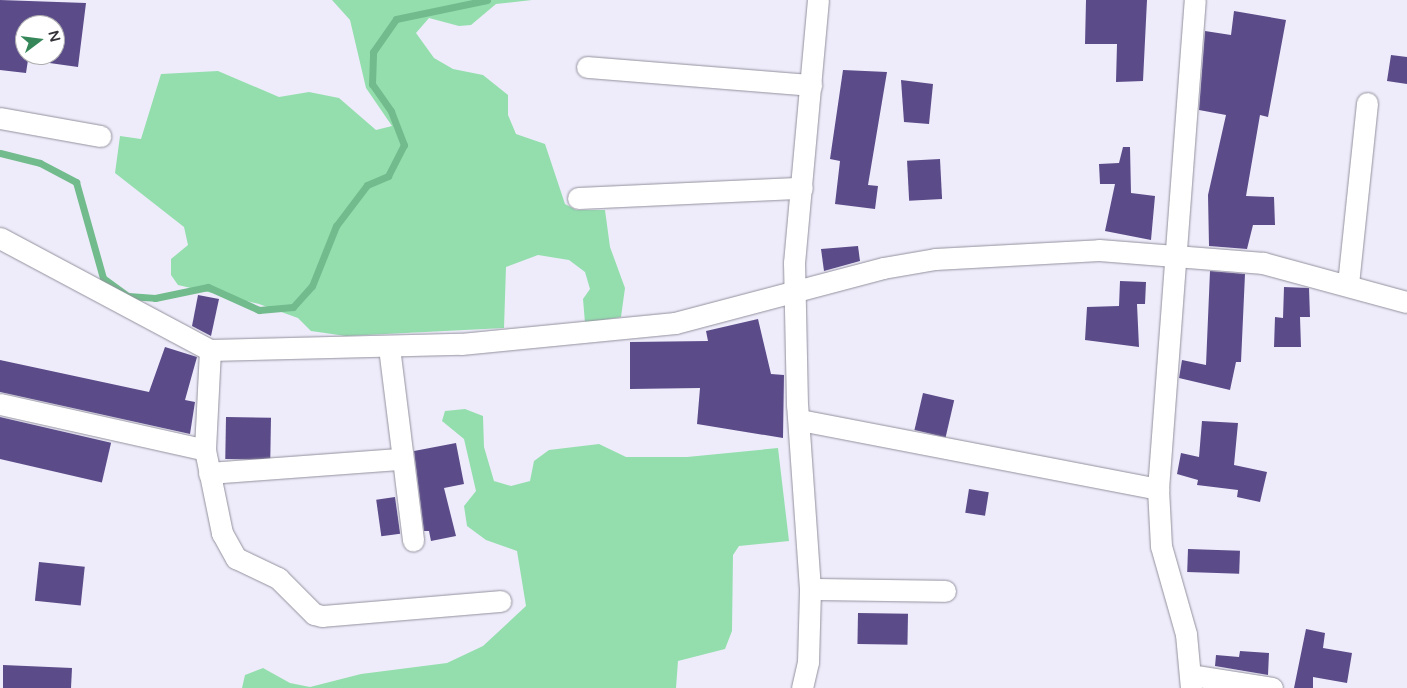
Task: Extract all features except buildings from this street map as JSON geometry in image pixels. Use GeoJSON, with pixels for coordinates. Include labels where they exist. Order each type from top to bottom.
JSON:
{"type":"FeatureCollection","features":[{"type":"Feature","properties":{"kind":"street"},"geometry":{"type":"LineString","coordinates":[[802,688],[808,662],[810,589],[794,294],[818,0]]}},
{"type":"Feature","properties":{"kind":"street"},"geometry":{"type":"LineString","coordinates":[[1195,0],[1158,489],[1161,546],[1186,634],[1191,682],[1272,688]]}},
{"type":"Feature","properties":{"kind":"street"},"geometry":{"type":"LineString","coordinates":[[587,67],[811,85]]}},
{"type":"Feature","properties":{"kind":"street"},"geometry":{"type":"LineString","coordinates":[[1348,284],[1367,103]]}},
{"type":"Feature","properties":{"kind":"street"},"geometry":{"type":"LineString","coordinates":[[0,118],[100,136]]}},
{"type":"Feature","properties":{"kind":"street"},"geometry":{"type":"LineString","coordinates":[[578,198],[802,188]]}},
{"type":"Feature","properties":{"kind":"street"},"geometry":{"type":"LineString","coordinates":[[0,238],[210,350],[389,347],[675,323],[794,294],[883,268],[935,259],[1099,250],[1177,252],[1262,263],[1348,284],[1407,302]]}},
{"type":"Feature","properties":{"kind":"street"},"geometry":{"type":"LineString","coordinates":[[389,347],[401,459],[413,541]]}},
{"type":"Feature","properties":{"kind":"street"},"geometry":{"type":"LineString","coordinates":[[210,350],[205,450],[228,549],[278,578],[317,615],[500,601]]}},
{"type":"Feature","properties":{"kind":"street"},"geometry":{"type":"LineString","coordinates":[[0,404],[205,450]]}},
{"type":"Feature","properties":{"kind":"street"},"geometry":{"type":"LineString","coordinates":[[800,420],[1158,489]]}},
{"type":"Feature","properties":{"kind":"street"},"geometry":{"type":"LineString","coordinates":[[209,473],[401,459]]}},
{"type":"Feature","properties":{"kind":"street"},"geometry":{"type":"LineString","coordinates":[[810,589],[945,592]]}},
{"type":"Feature","properties":{"kind":"green space"},"geometry":{"type":"Polygon","coordinates":[[[332,0],[532,0],[496,4],[471,25],[459,26],[429,18],[416,33],[434,58],[453,69],[483,75],[508,95],[508,115],[516,134],[545,144],[565,204],[576,210],[605,210],[610,247],[625,288],[621,317],[585,323],[583,299],[590,289],[585,272],[569,260],[538,255],[506,267],[504,328],[346,336],[311,331],[298,318],[259,304],[178,285],[171,275],[171,259],[188,245],[184,227],[115,173],[120,136],[141,139],[161,74],[218,71],[279,97],[309,92],[339,98],[376,130],[392,126],[366,88],[350,20],[332,0]]]}},
{"type":"Feature","properties":{"kind":"green space"},"geometry":{"type":"Polygon","coordinates":[[[465,409],[483,416],[484,447],[494,481],[511,486],[530,481],[534,461],[549,450],[599,444],[626,457],[687,457],[778,448],[789,541],[739,546],[733,555],[732,631],[725,649],[678,661],[676,688],[242,688],[245,675],[263,668],[290,683],[310,687],[361,674],[447,663],[483,646],[526,606],[517,551],[486,540],[467,526],[464,506],[476,491],[464,439],[442,421],[445,411],[465,409]]]}},
{"type":"Feature","properties":{"kind":"waterway"},"geometry":{"type":"LineString","coordinates":[[0,153],[40,163],[76,182],[103,278],[128,296],[155,298],[208,287],[259,310],[293,307],[312,286],[336,226],[367,185],[388,176],[404,145],[391,111],[372,84],[373,52],[396,19],[487,0]]}}]}
